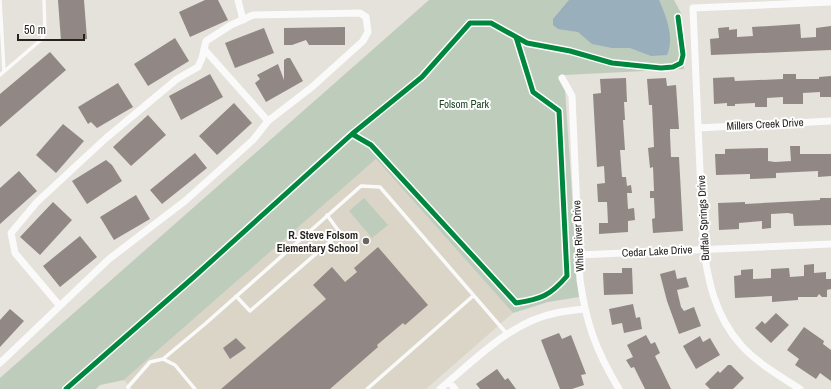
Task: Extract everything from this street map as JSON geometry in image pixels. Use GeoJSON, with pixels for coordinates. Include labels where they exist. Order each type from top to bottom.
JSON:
{"type":"FeatureCollection","features":[{"type":"Feature","properties":{"kind":"street"},"geometry":{"type":"LineString","coordinates":[[238,0],[243,20]]}},
{"type":"Feature","properties":{"kind":"street","name":"Buffalo Springs Drive"},"geometry":{"type":"LineString","coordinates":[[800,389],[741,346],[725,323],[713,297],[706,269],[704,249],[693,8],[831,2]]}},
{"type":"Feature","properties":{"kind":"street"},"geometry":{"type":"LineString","coordinates":[[0,363],[59,305],[109,259],[186,201],[253,140],[268,121],[312,87],[363,42],[368,32],[366,17],[360,13],[253,15],[206,41],[198,66],[177,79],[105,139],[37,202],[11,233],[15,253],[59,305]]}},
{"type":"Feature","properties":{"kind":"street"},"geometry":{"type":"LineString","coordinates":[[204,49],[268,121]]}},
{"type":"Feature","properties":{"kind":"street","name":"White River Drive"},"geometry":{"type":"LineString","coordinates":[[562,78],[572,96],[578,255],[584,309],[594,345],[619,389]]}},
{"type":"Feature","properties":{"kind":"street","name":"Millers Creek Drive"},"geometry":{"type":"LineString","coordinates":[[698,128],[831,121]]}},
{"type":"Feature","properties":{"kind":"street","name":"Cedar Lake Drive"},"geometry":{"type":"LineString","coordinates":[[578,255],[831,244]]}},
{"type":"Feature","properties":{"kind":"street"},"geometry":{"type":"LineString","coordinates":[[440,389],[494,343],[526,323],[555,313],[584,309]]}},
{"type":"Feature","properties":{"kind":"street"},"geometry":{"type":"LineString","coordinates":[[449,382],[455,389]]}},
{"type":"Feature","properties":{"kind":"lane"},"geometry":{"type":"LineString","coordinates":[[0,0],[4,71]]}},
{"type":"Feature","properties":{"kind":"lane"},"geometry":{"type":"LineString","coordinates":[[0,75],[42,39],[45,32],[44,0]]}},
{"type":"Feature","properties":{"kind":"lane"},"geometry":{"type":"LineString","coordinates":[[128,389],[128,387],[150,362],[163,359],[361,186],[380,187],[507,335]]}},
{"type":"Feature","properties":{"kind":"lane"},"geometry":{"type":"LineString","coordinates":[[236,296],[250,311],[340,232],[327,215]]}},
{"type":"Feature","properties":{"kind":"lane"},"geometry":{"type":"LineString","coordinates":[[367,389],[473,296]]}},
{"type":"Feature","properties":{"kind":"lane"},"geometry":{"type":"LineString","coordinates":[[163,359],[175,365],[196,389]]}},
{"type":"Feature","properties":{"kind":"shaded area","name":"R. Steve Folsom Elementary School"},"geometry":{"type":"Polygon","coordinates":[[[376,159],[513,313],[426,389],[132,389],[124,380],[376,159]]]}},
{"type":"Feature","properties":{"kind":"green space","name":"Folsom Park"},"geometry":{"type":"Polygon","coordinates":[[[429,0],[674,0],[682,15],[684,69],[564,75],[579,297],[548,302],[513,313],[376,159],[124,380],[100,385],[96,389],[0,389],[0,378],[429,0]]]}},
{"type":"Feature","properties":{"kind":"green space"},"geometry":{"type":"Polygon","coordinates":[[[364,198],[388,225],[372,238],[349,211],[364,198]]]}},
{"type":"Feature","properties":{"kind":"water"},"geometry":{"type":"Polygon","coordinates":[[[569,0],[659,0],[669,27],[670,41],[667,55],[651,56],[630,48],[612,48],[592,44],[578,32],[558,29],[553,25],[553,19],[569,0]]]}},
{"type":"Feature","properties":{"kind":"building"},"geometry":{"type":"Polygon","coordinates":[[[58,0],[84,0],[87,39],[61,41],[58,0]]]}},
{"type":"Feature","properties":{"kind":"building"},"geometry":{"type":"Polygon","coordinates":[[[205,0],[218,0],[228,20],[190,37],[179,12],[205,0]]]}},
{"type":"Feature","properties":{"kind":"building"},"geometry":{"type":"Polygon","coordinates":[[[800,24],[801,38],[816,37],[816,28],[831,26],[831,50],[711,55],[710,39],[719,38],[718,28],[729,27],[729,30],[737,29],[737,37],[753,36],[752,27],[800,24]]]}},
{"type":"Feature","properties":{"kind":"building"},"geometry":{"type":"Polygon","coordinates":[[[345,27],[345,45],[309,45],[306,40],[292,45],[284,45],[284,28],[345,27]]]}},
{"type":"Feature","properties":{"kind":"building"},"geometry":{"type":"Polygon","coordinates":[[[264,28],[274,53],[235,68],[225,43],[264,28]]]}},
{"type":"Feature","properties":{"kind":"building"},"geometry":{"type":"Polygon","coordinates":[[[175,38],[189,61],[148,86],[134,64],[175,38]]]}},
{"type":"Feature","properties":{"kind":"building"},"geometry":{"type":"Polygon","coordinates":[[[50,52],[66,70],[0,127],[0,94],[50,52]]]}},
{"type":"Feature","properties":{"kind":"building"},"geometry":{"type":"Polygon","coordinates":[[[290,58],[303,81],[266,102],[255,83],[260,79],[257,75],[278,64],[284,80],[284,60],[290,58]]]}},
{"type":"Feature","properties":{"kind":"building"},"geometry":{"type":"Polygon","coordinates":[[[210,74],[223,97],[181,120],[169,96],[210,74]]]}},
{"type":"Feature","properties":{"kind":"building"},"geometry":{"type":"Polygon","coordinates":[[[783,74],[796,74],[796,79],[819,79],[819,77],[831,76],[831,97],[820,97],[820,92],[803,93],[803,104],[783,104],[783,97],[767,98],[767,107],[755,107],[755,103],[735,104],[735,106],[727,106],[727,103],[714,104],[713,78],[734,77],[735,81],[783,79],[783,74]]]}},
{"type":"Feature","properties":{"kind":"building"},"geometry":{"type":"Polygon","coordinates":[[[626,78],[627,102],[624,102],[625,120],[623,120],[625,150],[620,150],[622,177],[626,177],[627,186],[631,185],[632,193],[627,193],[628,209],[634,208],[635,220],[628,221],[628,232],[599,234],[599,223],[608,223],[607,202],[598,202],[597,184],[605,183],[604,166],[597,167],[593,94],[601,93],[600,79],[626,78]]]}},
{"type":"Feature","properties":{"kind":"building"},"geometry":{"type":"Polygon","coordinates":[[[666,78],[667,86],[676,85],[679,129],[670,129],[671,157],[679,157],[683,231],[653,233],[652,219],[655,218],[654,198],[650,198],[650,191],[654,191],[653,167],[650,168],[648,148],[654,147],[652,105],[649,105],[647,79],[666,78]]]}},
{"type":"Feature","properties":{"kind":"building"},"geometry":{"type":"Polygon","coordinates":[[[118,83],[133,107],[97,128],[91,122],[88,124],[78,107],[118,83]]]}},
{"type":"Feature","properties":{"kind":"building"},"geometry":{"type":"Polygon","coordinates":[[[234,103],[252,123],[217,155],[199,136],[234,103]]]}},
{"type":"Feature","properties":{"kind":"building"},"geometry":{"type":"Polygon","coordinates":[[[148,115],[166,135],[131,166],[113,147],[148,115]]]}},
{"type":"Feature","properties":{"kind":"building"},"geometry":{"type":"Polygon","coordinates":[[[63,124],[84,141],[56,173],[36,155],[63,124]]]}},
{"type":"Feature","properties":{"kind":"building"},"geometry":{"type":"Polygon","coordinates":[[[790,146],[800,146],[800,154],[831,154],[831,176],[818,177],[818,171],[776,173],[776,178],[750,179],[750,174],[716,175],[715,154],[725,154],[725,149],[768,148],[768,161],[775,162],[791,161],[790,146]]]}},
{"type":"Feature","properties":{"kind":"building"},"geometry":{"type":"Polygon","coordinates":[[[195,153],[207,168],[162,204],[150,190],[195,153]]]}},
{"type":"Feature","properties":{"kind":"building"},"geometry":{"type":"Polygon","coordinates":[[[106,160],[112,165],[122,181],[87,204],[72,181],[106,160]]]}},
{"type":"Feature","properties":{"kind":"building"},"geometry":{"type":"Polygon","coordinates":[[[19,171],[37,191],[0,224],[0,188],[19,171]]]}},
{"type":"Feature","properties":{"kind":"building"},"geometry":{"type":"Polygon","coordinates":[[[136,195],[150,219],[114,240],[100,217],[136,195]]]}},
{"type":"Feature","properties":{"kind":"building"},"geometry":{"type":"Polygon","coordinates":[[[820,198],[831,198],[831,225],[794,226],[793,214],[788,213],[771,214],[771,228],[762,229],[762,221],[739,223],[739,229],[719,230],[718,203],[745,202],[745,204],[820,200],[820,198]]]}},
{"type":"Feature","properties":{"kind":"building"},"geometry":{"type":"Polygon","coordinates":[[[53,202],[72,220],[40,255],[20,237],[53,202]]]}},
{"type":"Feature","properties":{"kind":"building"},"geometry":{"type":"Polygon","coordinates":[[[80,236],[97,257],[60,287],[43,266],[80,236]]]}},
{"type":"Feature","properties":{"kind":"building"},"geometry":{"type":"Polygon","coordinates":[[[378,247],[428,305],[405,325],[403,323],[377,345],[378,347],[330,389],[221,389],[326,299],[313,285],[332,267],[345,282],[357,272],[354,268],[378,247]]]}},
{"type":"Feature","properties":{"kind":"building"},"geometry":{"type":"Polygon","coordinates":[[[814,264],[814,273],[826,272],[826,279],[831,279],[831,289],[827,290],[827,297],[822,297],[819,294],[817,297],[798,297],[798,300],[772,302],[772,296],[735,298],[734,276],[741,275],[741,270],[753,269],[753,279],[771,278],[771,269],[789,268],[790,277],[804,276],[804,265],[814,264]]]}},
{"type":"Feature","properties":{"kind":"building"},"geometry":{"type":"Polygon","coordinates":[[[622,268],[632,268],[633,294],[604,295],[603,273],[622,273],[622,268]]]}},
{"type":"Feature","properties":{"kind":"building"},"geometry":{"type":"Polygon","coordinates":[[[675,270],[677,279],[686,277],[689,287],[677,290],[681,307],[684,311],[694,307],[701,326],[679,334],[667,301],[660,274],[675,270]]]}},
{"type":"Feature","properties":{"kind":"building"},"geometry":{"type":"Polygon","coordinates":[[[633,304],[636,318],[640,317],[642,329],[624,333],[622,323],[612,325],[609,309],[633,304]]]}},
{"type":"Feature","properties":{"kind":"building"},"geometry":{"type":"Polygon","coordinates":[[[10,309],[24,321],[0,347],[0,320],[10,309]]]}},
{"type":"Feature","properties":{"kind":"building"},"geometry":{"type":"Polygon","coordinates":[[[776,313],[789,325],[771,343],[755,328],[762,321],[765,324],[776,313]]]}},
{"type":"Feature","properties":{"kind":"building"},"geometry":{"type":"Polygon","coordinates":[[[804,327],[824,341],[823,344],[831,350],[831,381],[820,373],[816,379],[795,365],[799,359],[787,350],[804,327]]]}},
{"type":"Feature","properties":{"kind":"building"},"geometry":{"type":"Polygon","coordinates":[[[559,333],[562,339],[571,335],[586,374],[581,375],[584,385],[572,389],[560,389],[541,340],[559,333]]]}},
{"type":"Feature","properties":{"kind":"building"},"geometry":{"type":"Polygon","coordinates":[[[646,335],[651,344],[655,342],[660,353],[655,356],[671,389],[645,389],[634,367],[631,368],[626,360],[633,357],[627,345],[646,335]]]}},
{"type":"Feature","properties":{"kind":"building"},"geometry":{"type":"Polygon","coordinates":[[[700,336],[703,342],[710,338],[720,355],[696,369],[683,346],[700,336]]]}},
{"type":"Feature","properties":{"kind":"building"},"geometry":{"type":"Polygon","coordinates":[[[236,338],[246,348],[230,359],[223,348],[236,338]]]}},
{"type":"Feature","properties":{"kind":"building"},"geometry":{"type":"Polygon","coordinates":[[[728,365],[731,365],[744,378],[733,389],[710,389],[705,384],[718,371],[720,373],[728,365]]]}},
{"type":"Feature","properties":{"kind":"building"},"geometry":{"type":"Polygon","coordinates":[[[497,369],[505,380],[508,378],[516,389],[480,389],[476,384],[497,369]]]}},
{"type":"Feature","properties":{"kind":"cycle path"},"geometry":{"type":"LineString","coordinates":[[66,389],[195,276],[352,134],[422,77],[470,23],[491,23],[527,43],[570,51],[612,63],[661,68],[673,67],[681,63],[683,55],[678,17]]}},
{"type":"Feature","properties":{"kind":"cycle path"},"geometry":{"type":"LineString","coordinates":[[352,134],[371,145],[516,303],[544,296],[561,283],[567,276],[559,111],[533,92],[516,37]]}},
{"type":"Feature","properties":{"kind":"place","name":"R. Steve Folsom Elementary School"},"geometry":{"type":"Point","coordinates":[366,241]}}]}
